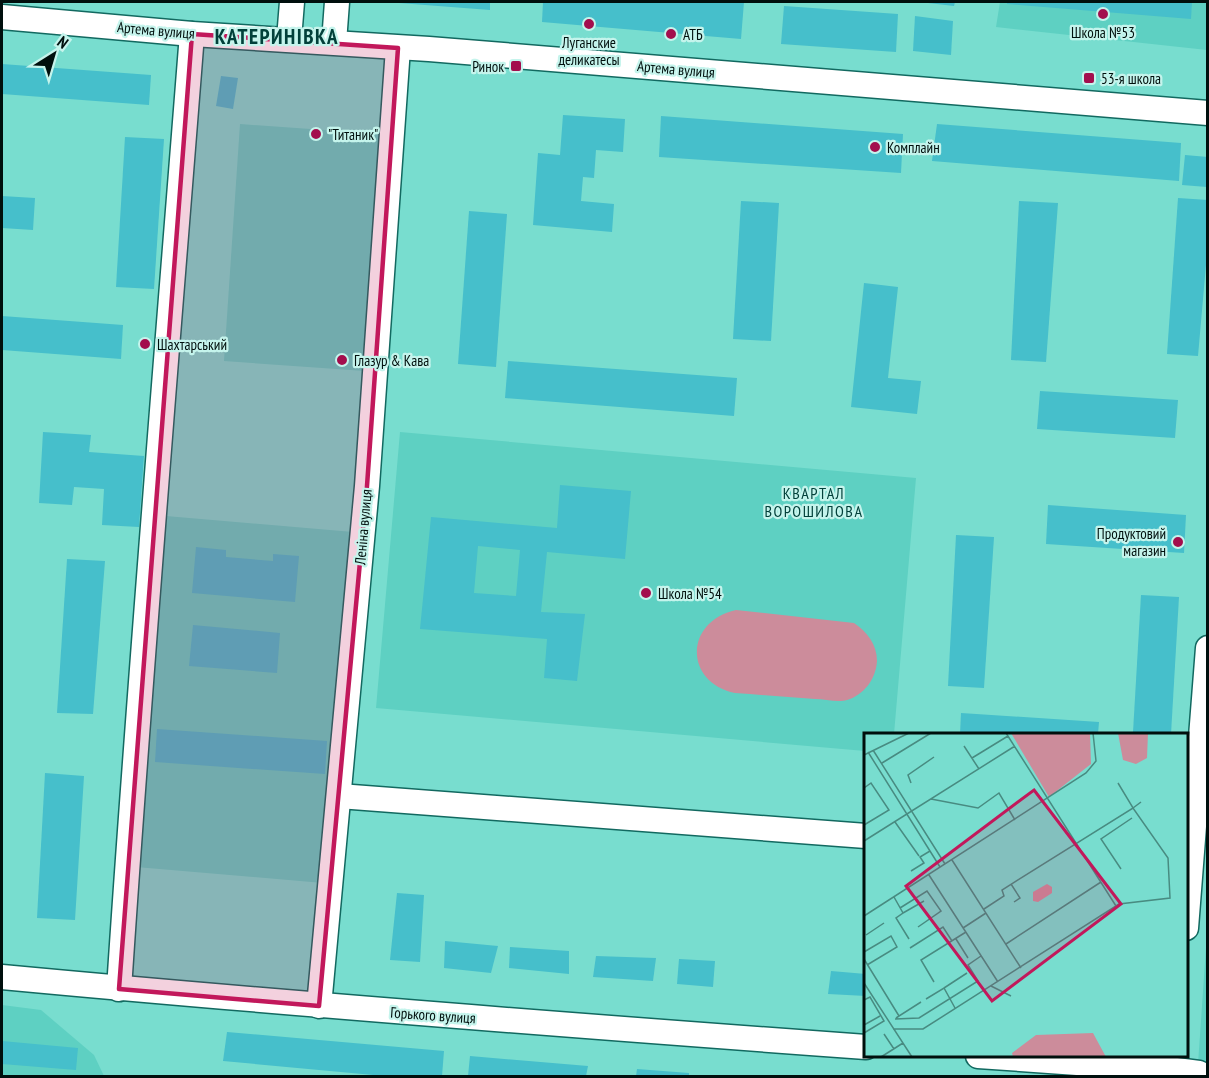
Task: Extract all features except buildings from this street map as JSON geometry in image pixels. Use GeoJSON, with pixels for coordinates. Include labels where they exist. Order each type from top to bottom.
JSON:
{"type":"FeatureCollection","features":[{"type":"Feature","properties":{"kind":"street"},"geometry":{"type":"LineString","coordinates":[[289,39],[292,2]]}},
{"type":"Feature","properties":{"kind":"street"},"geometry":{"type":"LineString","coordinates":[[334,42],[338,2]]}},
{"type":"Feature","properties":{"kind":"street","name":"Артема вулиця"},"geometry":{"type":"LineString","coordinates":[[2,17],[192,34],[334,42],[1208,113]]}},
{"type":"Feature","properties":{"kind":"street"},"geometry":{"type":"LineString","coordinates":[[119,989],[135,745],[156,507],[192,34]]}},
{"type":"Feature","properties":{"kind":"street","name":"Леніна вулиця"},"geometry":{"type":"LineString","coordinates":[[320,1006],[366,486],[398,48]]}},
{"type":"Feature","properties":{"kind":"street"},"geometry":{"type":"LineString","coordinates":[[1188,883],[1208,648]]}},
{"type":"Feature","properties":{"kind":"street"},"geometry":{"type":"LineString","coordinates":[[339,796],[864,836]]}},
{"type":"Feature","properties":{"kind":"street","name":"Горького вулиця"},"geometry":{"type":"LineString","coordinates":[[2,977],[320,1006],[864,1047]]}},
{"type":"Feature","properties":{"kind":"street"},"geometry":{"type":"LineString","coordinates":[[1006,1057],[1176,1063],[1205,1077]]}},
{"type":"Feature","properties":{"kind":"highlighted area"},"geometry":{"type":"Polygon","coordinates":[[[192,34],[398,48],[367,486],[319,1006],[119,989],[192,34]]]}},
{"type":"Feature","properties":{"kind":"shaded area","name":"Школа №53"},"geometry":{"type":"Polygon","coordinates":[[[1000,2],[1207,2],[1207,50],[996,27],[1000,2]]]}},
{"type":"Feature","properties":{"kind":"shaded area"},"geometry":{"type":"Polygon","coordinates":[[[240,124],[381,134],[365,371],[224,361],[240,124]]]}},
{"type":"Feature","properties":{"kind":"shaded area","name":"Школа №54"},"geometry":{"type":"Polygon","coordinates":[[[400,432],[916,478],[894,733],[864,733],[864,751],[376,708],[400,432]]]}},
{"type":"Feature","properties":{"kind":"shaded area"},"geometry":{"type":"Polygon","coordinates":[[[166,516],[353,532],[323,883],[136,867],[166,516]]]}},
{"type":"Feature","properties":{"kind":"shaded area"},"geometry":{"type":"Polygon","coordinates":[[[736,610],[854,623],[867,634],[877,655],[872,680],[853,698],[840,701],[735,693],[718,687],[706,677],[699,665],[697,652],[699,639],[707,626],[719,617],[736,610]]]}},
{"type":"Feature","properties":{"kind":"shaded area"},"geometry":{"type":"Polygon","coordinates":[[[1207,933],[1207,1069],[1198,1064],[1207,933]]]}},
{"type":"Feature","properties":{"kind":"shaded area"},"geometry":{"type":"Polygon","coordinates":[[[2,1005],[41,1010],[94,1055],[104,1076],[2,1076],[2,1005]]]}},
{"type":"Feature","properties":{"kind":"place","name":"Школа №53"},"geometry":{"type":"Point","coordinates":[1103,14]}},
{"type":"Feature","properties":{"kind":"place","name":"Луганские деликатесы"},"geometry":{"type":"Point","coordinates":[589,24]}},
{"type":"Feature","properties":{"kind":"place","name":"АТБ"},"geometry":{"type":"Point","coordinates":[671,34]}},
{"type":"Feature","properties":{"kind":"place","name":"Ринок"},"geometry":{"type":"Point","coordinates":[516,66]}},
{"type":"Feature","properties":{"kind":"place","name":"53-я школа"},"geometry":{"type":"Point","coordinates":[1089,78]}},
{"type":"Feature","properties":{"kind":"place","name":"\"Титаник\""},"geometry":{"type":"Point","coordinates":[316,134]}},
{"type":"Feature","properties":{"kind":"place","name":"Комплайн"},"geometry":{"type":"Point","coordinates":[875,147]}},
{"type":"Feature","properties":{"kind":"place","name":"Шахтарський"},"geometry":{"type":"Point","coordinates":[145,344]}},
{"type":"Feature","properties":{"kind":"place","name":"Глазур & Кава"},"geometry":{"type":"Point","coordinates":[342,360]}},
{"type":"Feature","properties":{"kind":"place","name":"Продуктовий магазин"},"geometry":{"type":"Point","coordinates":[1178,542]}},
{"type":"Feature","properties":{"kind":"place","name":"Школа №54"},"geometry":{"type":"Point","coordinates":[646,593]}},
{"type":"Feature","properties":{"kind":"district","name":"КАТЕРИНІВКА"},"geometry":{"type":"Point","coordinates":[277,36]}},
{"type":"Feature","properties":{"kind":"district","name":"КВАРТАЛ ВОРОШИЛОВА"},"geometry":{"type":"Point","coordinates":[814,502]}}]}
